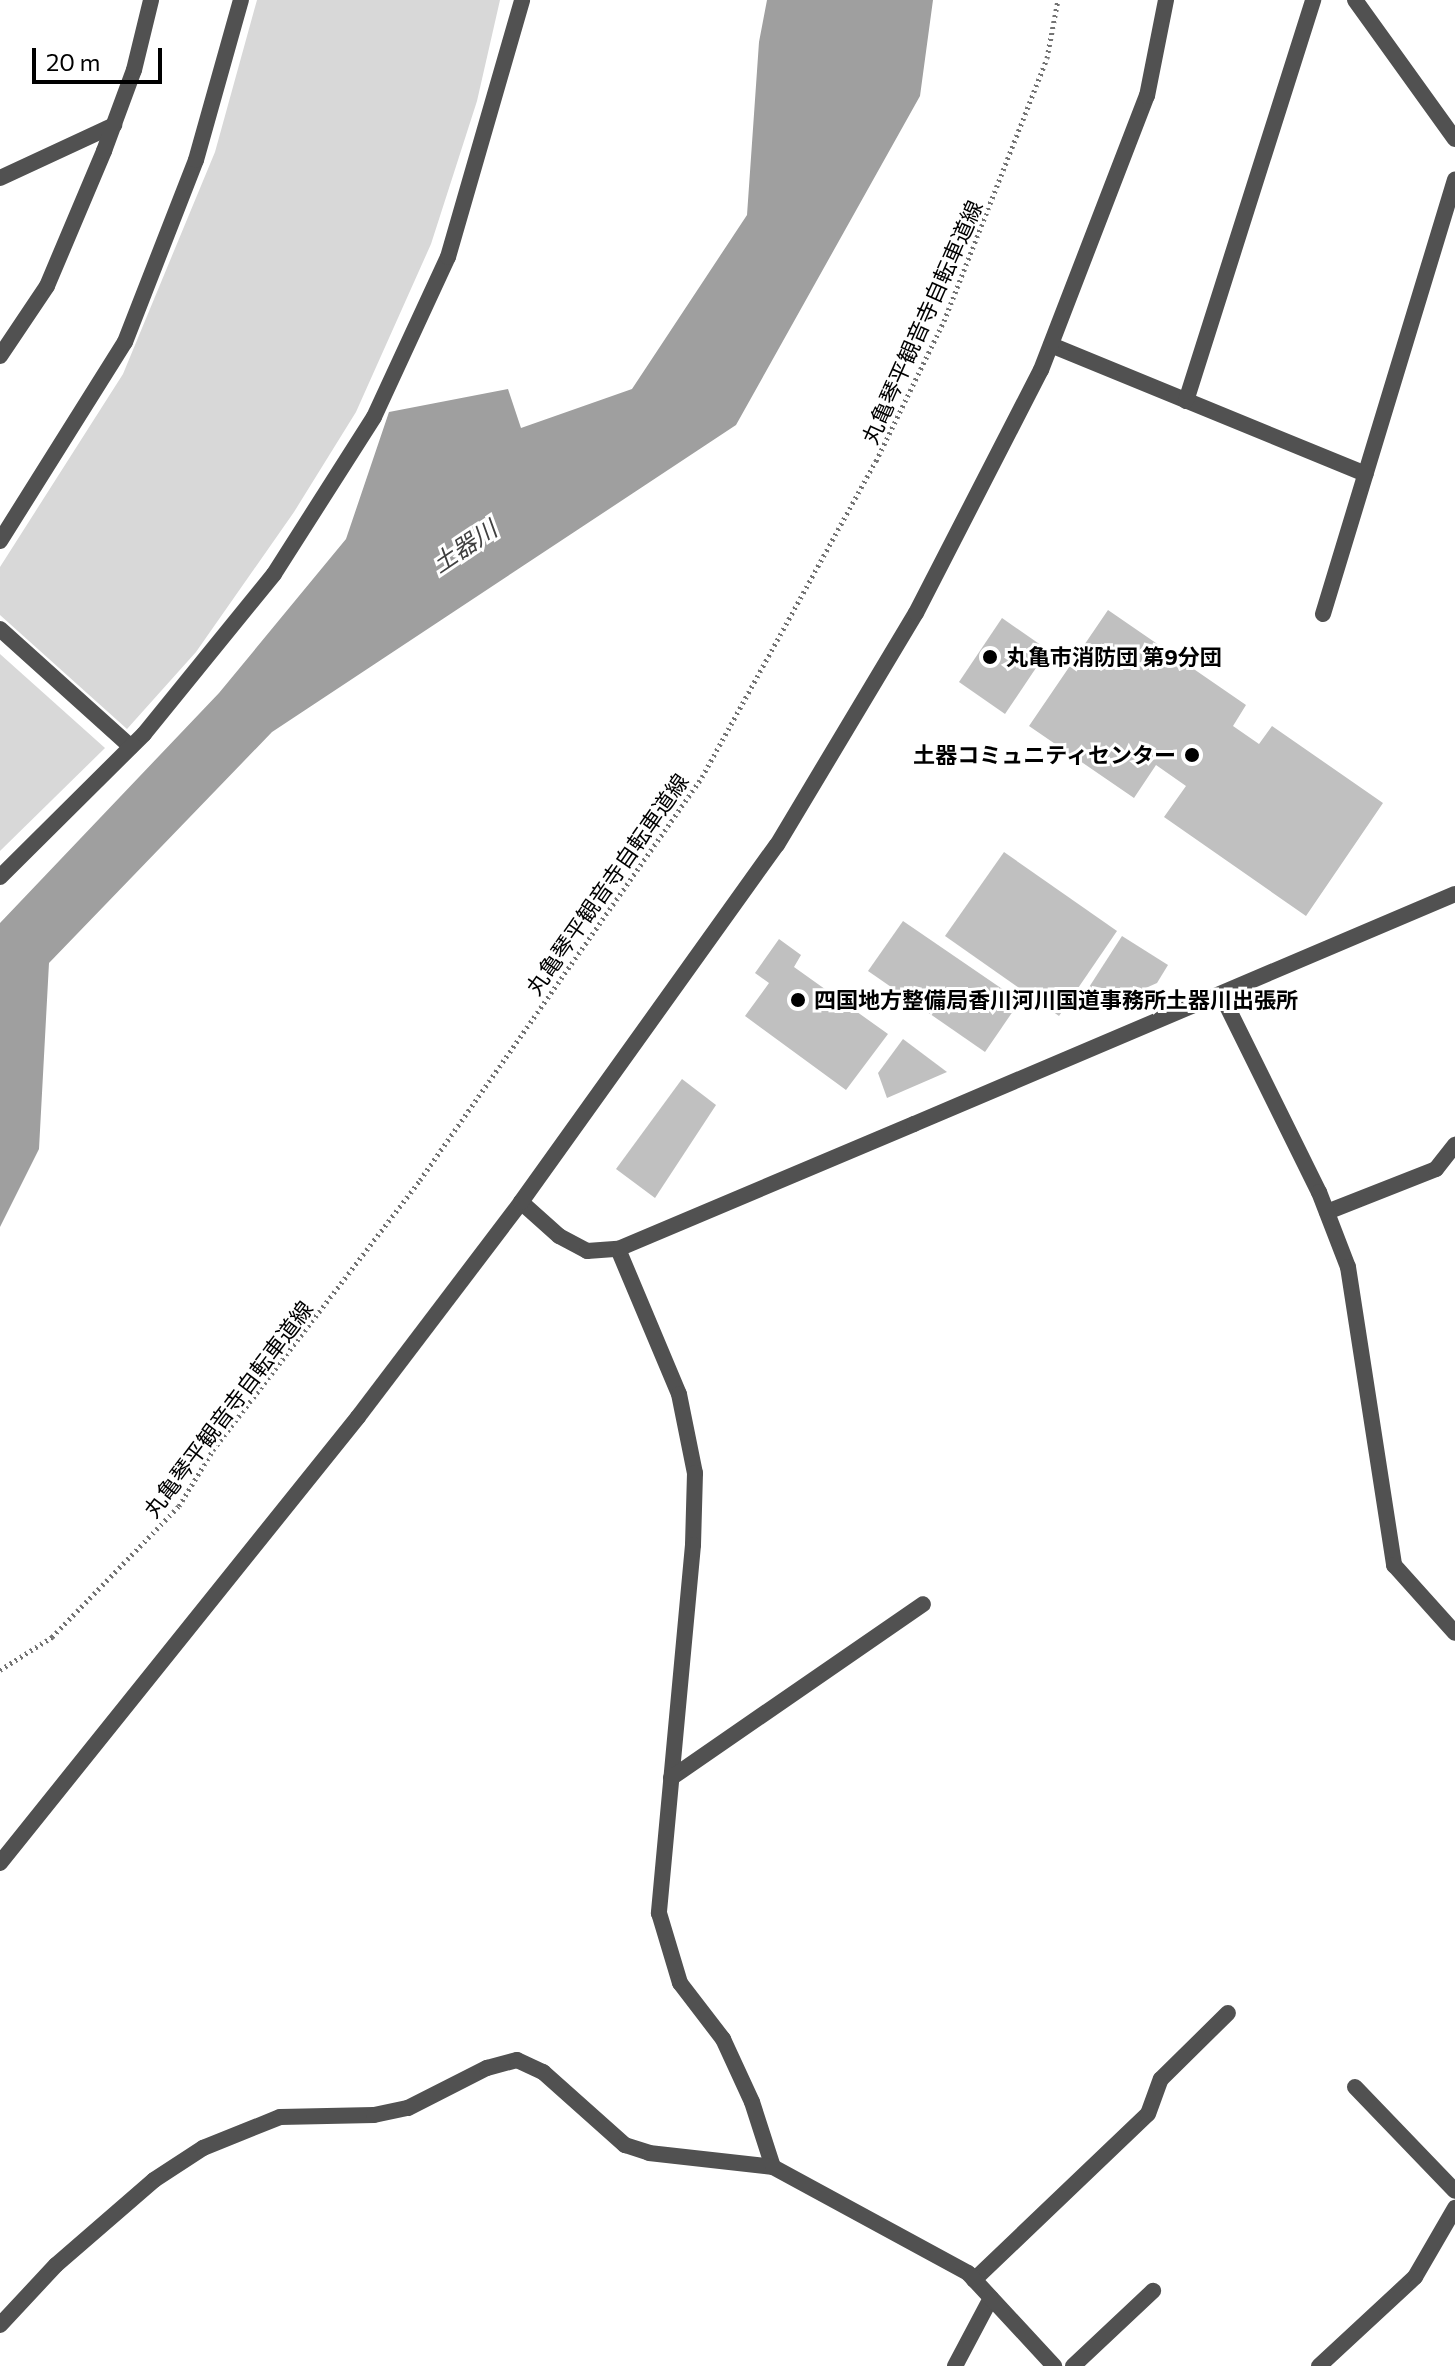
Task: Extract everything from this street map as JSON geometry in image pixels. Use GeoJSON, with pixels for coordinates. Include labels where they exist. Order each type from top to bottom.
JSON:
{"type":"FeatureCollection","features":[{"type":"Feature","properties":{"kind":"street"},"geometry":{"type":"LineString","coordinates":[[0,356],[47,286],[114,125],[151,0]]}},
{"type":"Feature","properties":{"kind":"street"},"geometry":{"type":"LineString","coordinates":[[0,541],[125,342],[196,160],[241,0]]}},
{"type":"Feature","properties":{"kind":"street"},"geometry":{"type":"LineString","coordinates":[[0,877],[131,747],[274,574],[374,417],[448,257],[522,0]]}},
{"type":"Feature","properties":{"kind":"street"},"geometry":{"type":"LineString","coordinates":[[0,1863],[358,1417],[521,1202],[777,845],[916,613],[1051,345],[1147,96],[1166,0]]}},
{"type":"Feature","properties":{"kind":"street"},"geometry":{"type":"LineString","coordinates":[[1186,401],[1313,0]]}},
{"type":"Feature","properties":{"kind":"street"},"geometry":{"type":"LineString","coordinates":[[1355,0],[1455,139]]}},
{"type":"Feature","properties":{"kind":"street"},"geometry":{"type":"LineString","coordinates":[[0,178],[114,125]]}},
{"type":"Feature","properties":{"kind":"street"},"geometry":{"type":"LineString","coordinates":[[1323,614],[1455,180]]}},
{"type":"Feature","properties":{"kind":"street"},"geometry":{"type":"LineString","coordinates":[[1051,345],[1366,474]]}},
{"type":"Feature","properties":{"kind":"street"},"geometry":{"type":"LineString","coordinates":[[0,629],[131,747]]}},
{"type":"Feature","properties":{"kind":"street"},"geometry":{"type":"LineString","coordinates":[[521,1202],[559,1236],[587,1251],[618,1249],[1222,996],[1455,894]]}},
{"type":"Feature","properties":{"kind":"street"},"geometry":{"type":"LineString","coordinates":[[1222,996],[1327,1212],[1348,1267],[1394,1565],[1455,1633]]}},
{"type":"Feature","properties":{"kind":"street"},"geometry":{"type":"LineString","coordinates":[[1327,1212],[1436,1169],[1455,1145]]}},
{"type":"Feature","properties":{"kind":"street"},"geometry":{"type":"LineString","coordinates":[[618,1249],[679,1394],[695,1473],[659,1913],[680,1983],[723,2039],[752,2102],[773,2167]]}},
{"type":"Feature","properties":{"kind":"street"},"geometry":{"type":"LineString","coordinates":[[671,1778],[923,1604]]}},
{"type":"Feature","properties":{"kind":"street"},"geometry":{"type":"LineString","coordinates":[[974,2280],[1148,2114],[1161,2079],[1228,2013]]}},
{"type":"Feature","properties":{"kind":"street"},"geometry":{"type":"LineString","coordinates":[[0,2325],[56,2265],[154,2180],[203,2148],[280,2117],[374,2115],[408,2108],[487,2068],[517,2060],[543,2072],[625,2145],[649,2153],[773,2167],[974,2280],[1054,2366]]}},
{"type":"Feature","properties":{"kind":"street"},"geometry":{"type":"LineString","coordinates":[[1355,2087],[1455,2191]]}},
{"type":"Feature","properties":{"kind":"street"},"geometry":{"type":"LineString","coordinates":[[1319,2366],[1415,2277],[1455,2208]]}},
{"type":"Feature","properties":{"kind":"street"},"geometry":{"type":"LineString","coordinates":[[1073,2366],[1153,2291]]}},
{"type":"Feature","properties":{"kind":"street"},"geometry":{"type":"LineString","coordinates":[[955,2366],[991,2298]]}},
{"type":"Feature","properties":{"kind":"path","name":"丸亀琴平観音寺自転車道線"},"geometry":{"type":"LineString","coordinates":[[0,1670],[52,1637],[179,1506],[213,1450],[420,1180],[702,777],[862,488],[944,321],[1047,58],[1058,0]]}},
{"type":"Feature","properties":{"kind":"shaded area"},"geometry":{"type":"Polygon","coordinates":[[[257,0],[500,0],[477,101],[431,244],[356,412],[294,512],[196,652],[127,729],[0,615],[0,567],[123,374],[215,152],[257,0]]]}},
{"type":"Feature","properties":{"kind":"shaded area"},"geometry":{"type":"Polygon","coordinates":[[[0,654],[105,748],[0,851],[0,654]]]}},
{"type":"Feature","properties":{"kind":"water","name":"土器川"},"geometry":{"type":"Polygon","coordinates":[[[767,0],[933,0],[920,96],[736,425],[272,732],[49,963],[39,1149],[0,1227],[0,923],[219,693],[346,539],[389,412],[508,389],[521,428],[632,389],[747,215],[759,42],[767,0]]]}},
{"type":"Feature","properties":{"kind":"building","name":"土器コミュニティセンター"},"geometry":{"type":"Polygon","coordinates":[[[1108,610],[1246,705],[1233,726],[1259,744],[1272,726],[1383,803],[1306,916],[1164,817],[1186,786],[1156,765],[1134,798],[1029,726],[1108,610]]]}},
{"type":"Feature","properties":{"kind":"building"},"geometry":{"type":"Polygon","coordinates":[[[1002,618],[1048,650],[1005,714],[959,682],[1002,618]]]}},
{"type":"Feature","properties":{"kind":"building"},"geometry":{"type":"Polygon","coordinates":[[[1004,852],[1117,931],[1059,1016],[945,936],[1004,852]]]}},
{"type":"Feature","properties":{"kind":"building"},"geometry":{"type":"Polygon","coordinates":[[[903,921],[1020,1001],[985,1052],[868,971],[903,921]]]}},
{"type":"Feature","properties":{"kind":"building"},"geometry":{"type":"Polygon","coordinates":[[[1122,936],[1168,965],[1157,983],[1101,1008],[1084,995],[1122,936]]]}},
{"type":"Feature","properties":{"kind":"building","name":"四国地方整備局香川河川国道事務所土器川出張所"},"geometry":{"type":"Polygon","coordinates":[[[779,939],[801,955],[794,967],[888,1034],[846,1090],[745,1016],[769,983],[755,973],[779,939]]]}},
{"type":"Feature","properties":{"kind":"building"},"geometry":{"type":"Polygon","coordinates":[[[903,1039],[947,1072],[887,1098],[878,1073],[903,1039]]]}},
{"type":"Feature","properties":{"kind":"building"},"geometry":{"type":"Polygon","coordinates":[[[682,1079],[716,1105],[655,1198],[616,1169],[682,1079]]]}},
{"type":"Feature","properties":{"kind":"place","name":"丸亀市消防団 第9分団"},"geometry":{"type":"Point","coordinates":[990,657]}},
{"type":"Feature","properties":{"kind":"place","name":"土器コミュニティセンター"},"geometry":{"type":"Point","coordinates":[1192,755]}},
{"type":"Feature","properties":{"kind":"place","name":"四国地方整備局香川河川国道事務所土器川出張所"},"geometry":{"type":"Point","coordinates":[798,1000]}}]}
